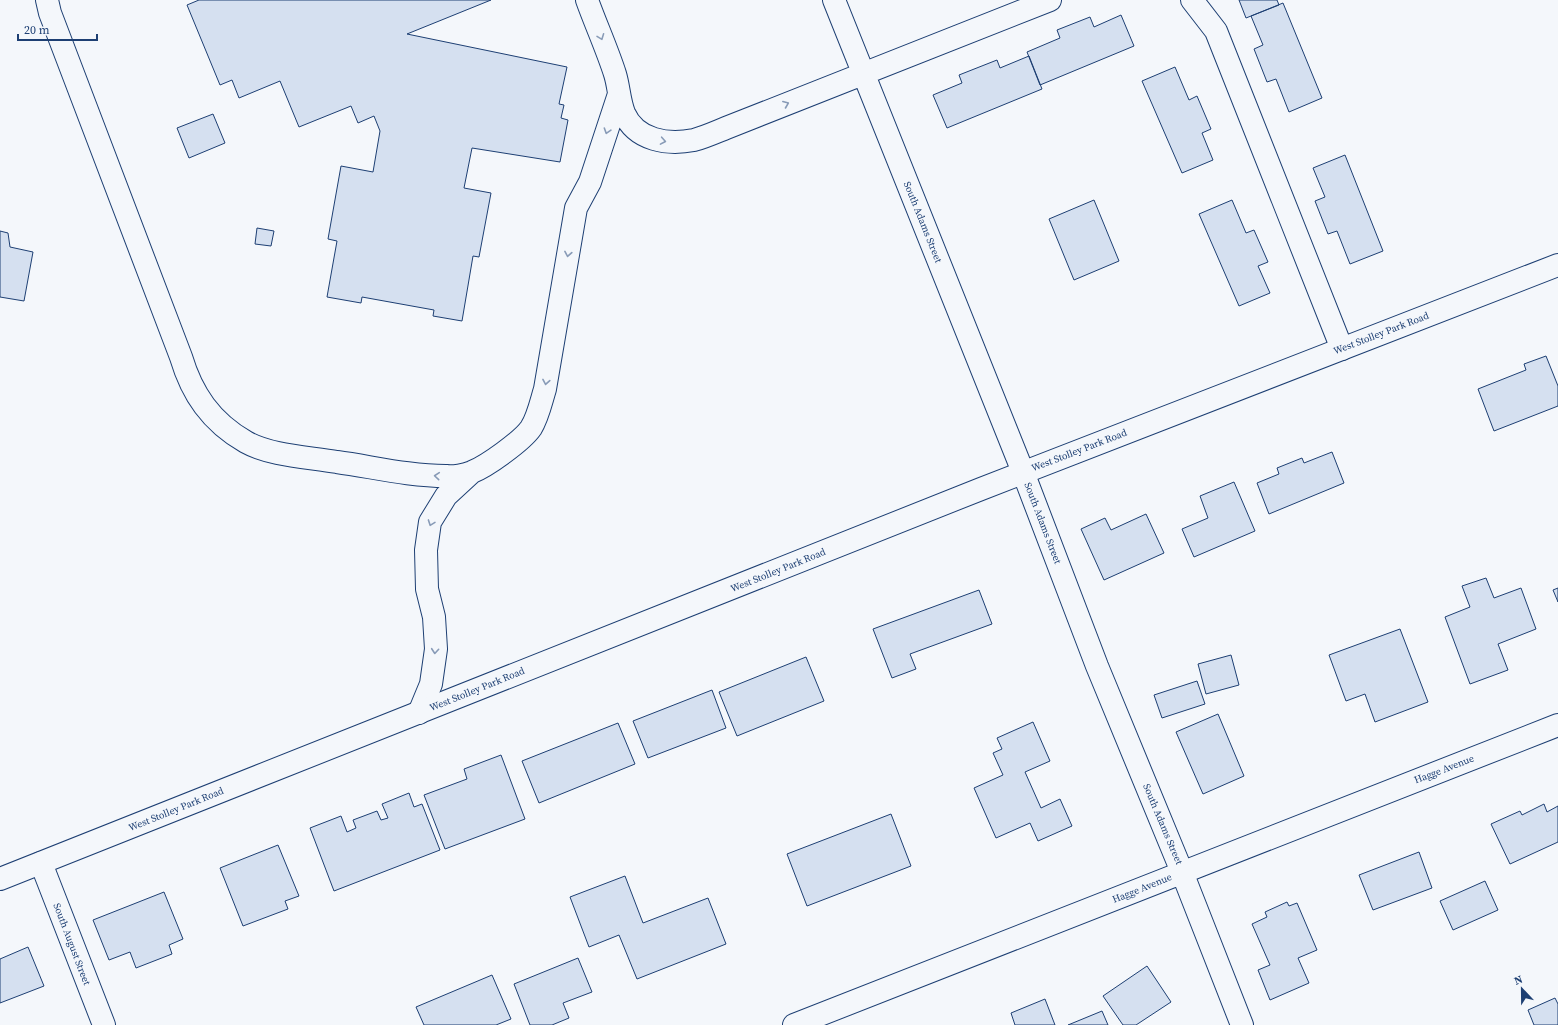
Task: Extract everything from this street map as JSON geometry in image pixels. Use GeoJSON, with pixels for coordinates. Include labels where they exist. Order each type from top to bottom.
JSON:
{"type":"FeatureCollection","features":[{"type":"Feature","properties":{"kind":"street"},"geometry":{"type":"LineString","coordinates":[[47,0],[50,13],[181,357],[187,378],[201,403],[222,425],[246,442],[273,452],[409,473],[447,476],[472,472]]}},
{"type":"Feature","properties":{"kind":"street"},"geometry":{"type":"LineString","coordinates":[[587,0],[615,75],[624,113],[632,126],[642,135],[662,142],[680,142],[711,134],[1050,0]]}},
{"type":"Feature","properties":{"kind":"street","name":"South Adams Street"},"geometry":{"type":"LineString","coordinates":[[834,0],[1023,472],[1097,666],[1182,872],[1242,1025]]}},
{"type":"Feature","properties":{"kind":"street"},"geometry":{"type":"LineString","coordinates":[[1192,0],[1216,31],[1342,349]]}},
{"type":"Feature","properties":{"kind":"street"},"geometry":{"type":"LineString","coordinates":[[419,713],[431,684],[436,649],[434,617],[427,589],[426,550],[430,522],[446,496],[472,472],[498,457],[516,443],[530,429],[538,414],[545,388],[576,208],[590,182],[619,94]]}},
{"type":"Feature","properties":{"kind":"street","name":"West Stolley Park Road"},"geometry":{"type":"LineString","coordinates":[[0,879],[1023,472],[1558,265]]}},
{"type":"Feature","properties":{"kind":"street","name":"Hagge Avenue"},"geometry":{"type":"LineString","coordinates":[[794,1025],[1558,725]]}},
{"type":"Feature","properties":{"kind":"street","name":"South August Street"},"geometry":{"type":"LineString","coordinates":[[41,863],[104,1025]]}},
{"type":"Feature","properties":{"kind":"building"},"geometry":{"type":"Polygon","coordinates":[[[199,0],[491,0],[407,34],[567,67],[559,104],[564,105],[561,118],[568,120],[560,162],[472,148],[464,188],[491,193],[479,257],[473,256],[462,321],[433,316],[434,310],[362,297],[361,303],[327,297],[337,241],[328,239],[341,166],[373,172],[380,131],[374,116],[358,123],[351,106],[299,127],[280,81],[239,98],[232,80],[220,85],[187,5],[199,0]]]}},
{"type":"Feature","properties":{"kind":"building"},"geometry":{"type":"Polygon","coordinates":[[[1239,0],[1277,0],[1279,5],[1246,18],[1239,0]]]}},
{"type":"Feature","properties":{"kind":"building"},"geometry":{"type":"Polygon","coordinates":[[[1283,3],[1322,98],[1289,112],[1276,79],[1267,82],[1254,49],[1263,45],[1251,16],[1283,3]]]}},
{"type":"Feature","properties":{"kind":"building"},"geometry":{"type":"Polygon","coordinates":[[[1121,15],[1134,46],[1040,85],[1027,52],[1060,38],[1057,30],[1090,17],[1094,27],[1121,15]]]}},
{"type":"Feature","properties":{"kind":"building"},"geometry":{"type":"Polygon","coordinates":[[[1029,56],[1042,89],[947,128],[933,95],[962,83],[959,75],[997,60],[1000,68],[1029,56]]]}},
{"type":"Feature","properties":{"kind":"building"},"geometry":{"type":"Polygon","coordinates":[[[1175,67],[1189,100],[1197,96],[1211,129],[1202,133],[1213,160],[1182,173],[1142,81],[1175,67]]]}},
{"type":"Feature","properties":{"kind":"building"},"geometry":{"type":"Polygon","coordinates":[[[213,114],[225,143],[189,158],[177,128],[213,114]]]}},
{"type":"Feature","properties":{"kind":"building"},"geometry":{"type":"Polygon","coordinates":[[[1345,155],[1383,251],[1350,264],[1337,231],[1328,234],[1315,201],[1325,197],[1313,168],[1345,155]]]}},
{"type":"Feature","properties":{"kind":"building"},"geometry":{"type":"Polygon","coordinates":[[[1094,200],[1119,261],[1074,280],[1049,219],[1094,200]]]}},
{"type":"Feature","properties":{"kind":"building"},"geometry":{"type":"Polygon","coordinates":[[[1232,200],[1246,233],[1254,230],[1268,262],[1258,266],[1270,293],[1239,306],[1199,214],[1232,200]]]}},
{"type":"Feature","properties":{"kind":"building"},"geometry":{"type":"Polygon","coordinates":[[[257,228],[274,231],[271,246],[255,244],[257,228]]]}},
{"type":"Feature","properties":{"kind":"building"},"geometry":{"type":"Polygon","coordinates":[[[0,231],[8,233],[10,247],[33,252],[24,301],[0,297],[0,231]]]}},
{"type":"Feature","properties":{"kind":"building"},"geometry":{"type":"Polygon","coordinates":[[[1546,356],[1558,386],[1558,406],[1494,431],[1478,389],[1526,370],[1524,364],[1546,356]]]}},
{"type":"Feature","properties":{"kind":"building"},"geometry":{"type":"Polygon","coordinates":[[[1332,452],[1344,483],[1269,514],[1257,483],[1279,474],[1277,468],[1302,458],[1304,463],[1332,452]]]}},
{"type":"Feature","properties":{"kind":"building"},"geometry":{"type":"Polygon","coordinates":[[[1234,482],[1255,531],[1194,557],[1182,529],[1208,518],[1200,496],[1234,482]]]}},
{"type":"Feature","properties":{"kind":"building"},"geometry":{"type":"Polygon","coordinates":[[[1146,514],[1164,553],[1104,580],[1081,529],[1105,518],[1111,530],[1146,514]]]}},
{"type":"Feature","properties":{"kind":"building"},"geometry":{"type":"Polygon","coordinates":[[[1486,578],[1494,598],[1521,588],[1536,629],[1498,644],[1508,670],[1470,684],[1445,617],[1470,607],[1462,586],[1486,578]]]}},
{"type":"Feature","properties":{"kind":"building"},"geometry":{"type":"Polygon","coordinates":[[[1558,588],[1558,602],[1553,590],[1558,588]]]}},
{"type":"Feature","properties":{"kind":"building"},"geometry":{"type":"Polygon","coordinates":[[[979,590],[992,624],[910,654],[916,669],[892,678],[873,629],[979,590]]]}},
{"type":"Feature","properties":{"kind":"building"},"geometry":{"type":"Polygon","coordinates":[[[1400,629],[1428,702],[1375,722],[1365,694],[1346,701],[1329,655],[1400,629]]]}},
{"type":"Feature","properties":{"kind":"building"},"geometry":{"type":"Polygon","coordinates":[[[1231,655],[1239,685],[1206,694],[1198,664],[1231,655]]]}},
{"type":"Feature","properties":{"kind":"building"},"geometry":{"type":"Polygon","coordinates":[[[806,657],[824,701],[737,736],[719,692],[806,657]]]}},
{"type":"Feature","properties":{"kind":"building"},"geometry":{"type":"Polygon","coordinates":[[[1197,681],[1205,704],[1162,718],[1154,695],[1197,681]]]}},
{"type":"Feature","properties":{"kind":"building"},"geometry":{"type":"Polygon","coordinates":[[[712,690],[726,728],[648,758],[633,721],[712,690]]]}},
{"type":"Feature","properties":{"kind":"building"},"geometry":{"type":"Polygon","coordinates":[[[1218,714],[1244,776],[1203,794],[1176,732],[1218,714]]]}},
{"type":"Feature","properties":{"kind":"building"},"geometry":{"type":"Polygon","coordinates":[[[1033,722],[1050,761],[1025,772],[1041,808],[1060,799],[1072,826],[1038,841],[1030,823],[996,838],[974,788],[1003,775],[993,753],[1002,749],[997,738],[1033,722]]]}},
{"type":"Feature","properties":{"kind":"building"},"geometry":{"type":"Polygon","coordinates":[[[618,723],[635,764],[539,803],[522,761],[618,723]]]}},
{"type":"Feature","properties":{"kind":"building"},"geometry":{"type":"Polygon","coordinates":[[[501,755],[525,819],[445,849],[424,795],[467,779],[464,769],[501,755]]]}},
{"type":"Feature","properties":{"kind":"building"},"geometry":{"type":"Polygon","coordinates":[[[409,793],[414,807],[422,804],[440,850],[334,891],[310,828],[341,816],[347,832],[356,828],[353,820],[377,811],[381,820],[388,818],[382,804],[409,793]]]}},
{"type":"Feature","properties":{"kind":"building"},"geometry":{"type":"Polygon","coordinates":[[[1544,804],[1547,812],[1558,806],[1558,842],[1510,864],[1491,824],[1520,811],[1522,815],[1544,804]]]}},
{"type":"Feature","properties":{"kind":"building"},"geometry":{"type":"Polygon","coordinates":[[[891,814],[911,866],[807,906],[787,854],[891,814]]]}},
{"type":"Feature","properties":{"kind":"building"},"geometry":{"type":"Polygon","coordinates":[[[278,845],[299,896],[285,901],[288,909],[243,926],[220,868],[278,845]]]}},
{"type":"Feature","properties":{"kind":"building"},"geometry":{"type":"Polygon","coordinates":[[[1419,852],[1432,888],[1373,910],[1359,875],[1419,852]]]}},
{"type":"Feature","properties":{"kind":"building"},"geometry":{"type":"Polygon","coordinates":[[[625,876],[643,923],[708,898],[726,944],[637,979],[619,935],[589,947],[570,897],[625,876]]]}},
{"type":"Feature","properties":{"kind":"building"},"geometry":{"type":"Polygon","coordinates":[[[1485,881],[1498,910],[1453,930],[1440,901],[1485,881]]]}},
{"type":"Feature","properties":{"kind":"building"},"geometry":{"type":"Polygon","coordinates":[[[164,892],[183,939],[169,945],[172,954],[136,968],[130,952],[109,960],[93,920],[164,892]]]}},
{"type":"Feature","properties":{"kind":"building"},"geometry":{"type":"Polygon","coordinates":[[[1287,902],[1289,906],[1297,903],[1317,950],[1298,958],[1309,983],[1270,1000],[1258,970],[1270,965],[1252,924],[1267,917],[1265,912],[1287,902]]]}},
{"type":"Feature","properties":{"kind":"building"},"geometry":{"type":"Polygon","coordinates":[[[28,947],[44,986],[0,1003],[0,959],[28,947]]]}},
{"type":"Feature","properties":{"kind":"building"},"geometry":{"type":"Polygon","coordinates":[[[578,958],[592,992],[563,1003],[569,1018],[552,1025],[530,1025],[514,984],[578,958]]]}},
{"type":"Feature","properties":{"kind":"building"},"geometry":{"type":"Polygon","coordinates":[[[1147,966],[1171,1002],[1136,1025],[1123,1025],[1103,996],[1147,966]]]}},
{"type":"Feature","properties":{"kind":"building"},"geometry":{"type":"Polygon","coordinates":[[[492,975],[511,1019],[496,1025],[424,1025],[416,1007],[492,975]]]}},
{"type":"Feature","properties":{"kind":"building"},"geometry":{"type":"Polygon","coordinates":[[[1555,998],[1558,1004],[1558,1025],[1534,1025],[1528,1010],[1555,998]]]}},
{"type":"Feature","properties":{"kind":"building"},"geometry":{"type":"Polygon","coordinates":[[[1045,999],[1055,1025],[1015,1025],[1011,1013],[1045,999]]]}},
{"type":"Feature","properties":{"kind":"building"},"geometry":{"type":"Polygon","coordinates":[[[1102,1011],[1108,1025],[1068,1025],[1102,1011]]]}}]}
